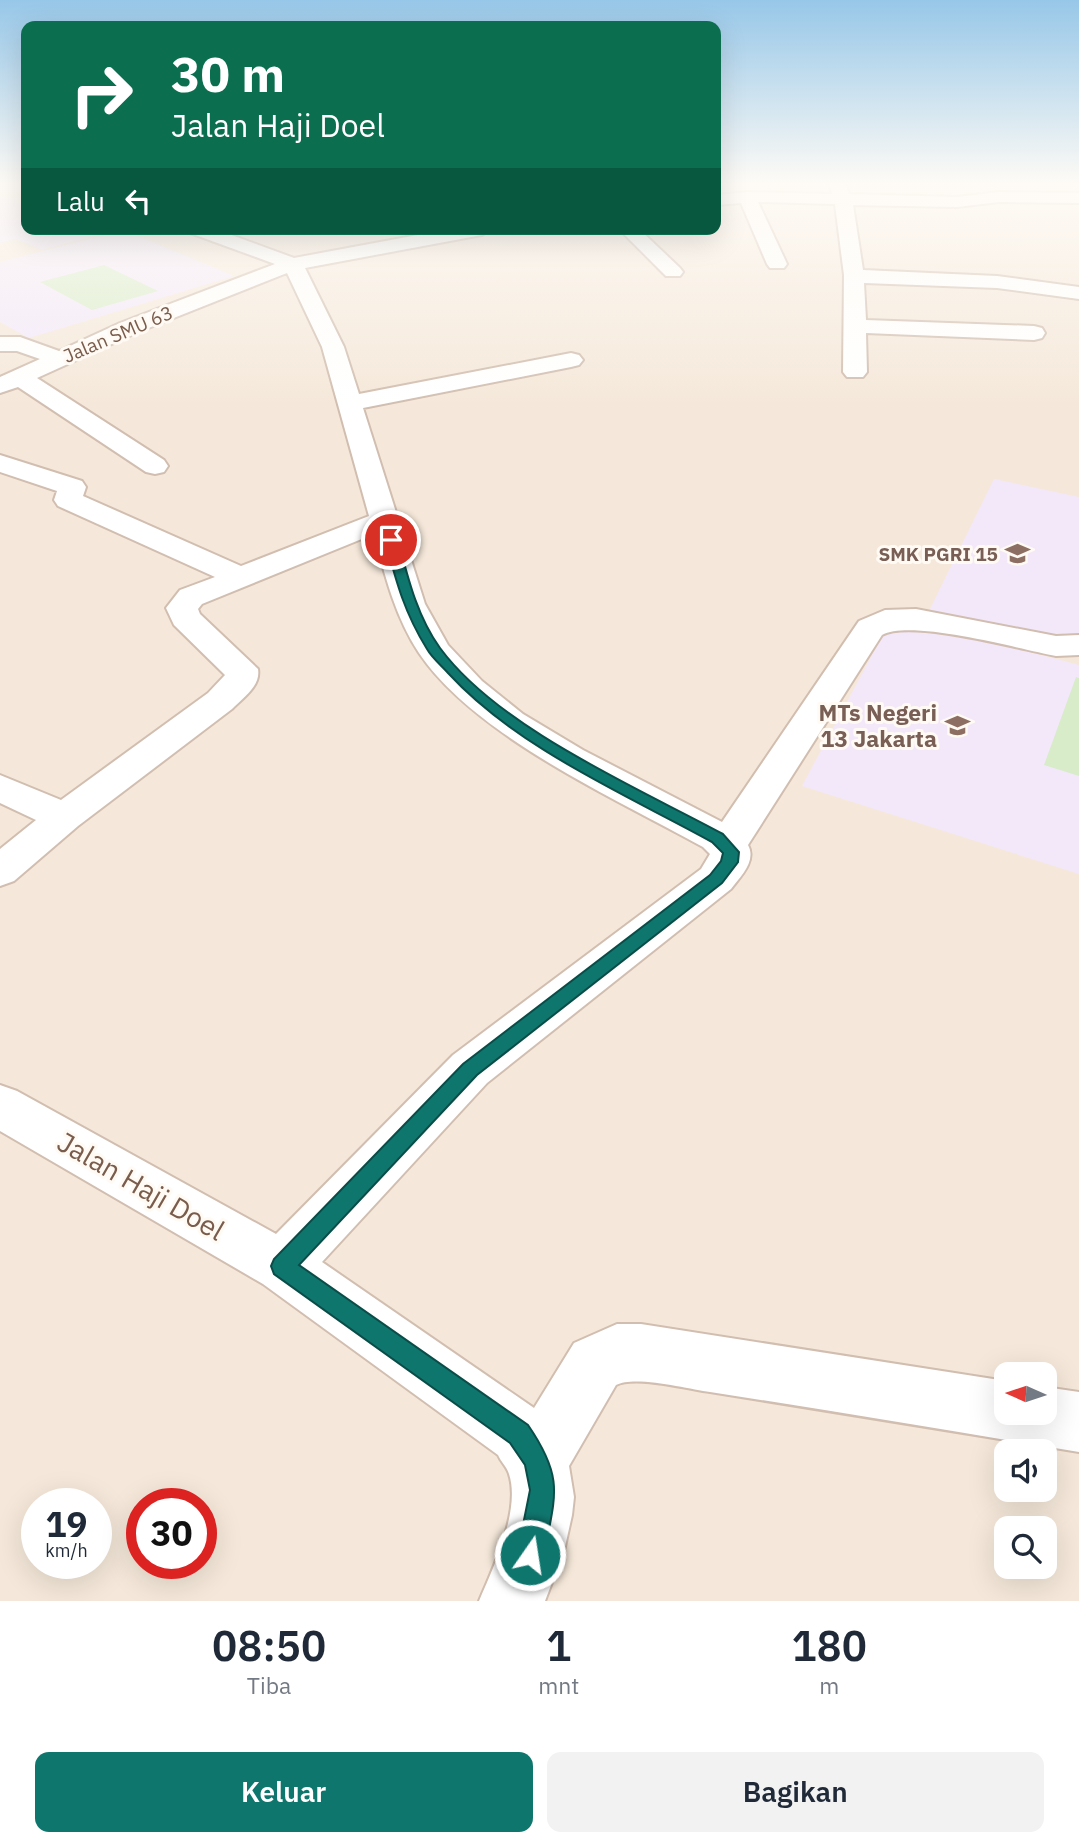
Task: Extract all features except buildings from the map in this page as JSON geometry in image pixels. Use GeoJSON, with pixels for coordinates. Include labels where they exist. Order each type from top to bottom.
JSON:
{"type":"FeatureCollection","features":[{"type":"Feature","properties":{"kind":"street"},"geometry":{"type":"LineString","coordinates":[[276,258],[293,264],[333,347],[352,403],[409,604],[435,650],[470,688],[510,722],[729,848]]}},
{"type":"Feature","properties":{"kind":"street","name":"Jalan SMU 63"},"geometry":{"type":"LineString","coordinates":[[9,382],[186,304],[293,264],[327,258]]}},
{"type":"Feature","properties":{"kind":"street"},"geometry":{"type":"LineString","coordinates":[[658,258],[673,272]]}},
{"type":"Feature","properties":{"kind":"street"},"geometry":{"type":"LineString","coordinates":[[774,258],[777,264]]}},
{"type":"Feature","properties":{"kind":"street"},"geometry":{"type":"LineString","coordinates":[[850,258],[856,326],[855,372]]}},
{"type":"Feature","properties":{"kind":"street"},"geometry":{"type":"LineString","coordinates":[[853,276],[997,282],[1079,293]]}},
{"type":"Feature","properties":{"kind":"street"},"geometry":{"type":"LineString","coordinates":[[856,326],[1034,333]]}},
{"type":"Feature","properties":{"kind":"street"},"geometry":{"type":"LineString","coordinates":[[0,344],[20,344],[60,359]]}},
{"type":"Feature","properties":{"kind":"street"},"geometry":{"type":"LineString","coordinates":[[352,403],[572,360]]}},
{"type":"Feature","properties":{"kind":"street"},"geometry":{"type":"LineString","coordinates":[[9,382],[155,466]]}},
{"type":"Feature","properties":{"kind":"street"},"geometry":{"type":"LineString","coordinates":[[0,463],[72,486],[68,500],[243,578]]}},
{"type":"Feature","properties":{"kind":"street"},"geometry":{"type":"LineString","coordinates":[[0,871],[64,817],[220,701],[239,683],[241,669],[188,623],[182,608],[191,597],[386,519]]}},
{"type":"Feature","properties":{"kind":"street"},"geometry":{"type":"LineString","coordinates":[[282,1266],[470,1069],[716,879],[729,862],[729,848],[870,628],[885,620],[916,619],[1056,646],[1079,645]]}},
{"type":"Feature","properties":{"kind":"street"},"geometry":{"type":"LineString","coordinates":[[0,788],[64,817]]}},
{"type":"Feature","properties":{"kind":"street","name":"Jalan Haji Doel"},"geometry":{"type":"LineString","coordinates":[[0,1106],[282,1266],[519,1434],[537,1461],[543,1490],[530,1555],[512,1601]]}},
{"type":"Feature","properties":{"kind":"street"},"geometry":{"type":"LineString","coordinates":[[537,1461],[595,1364],[617,1353],[640,1353],[735,1367],[994,1409]]}},
{"type":"Feature","properties":{"kind":"street"},"geometry":{"type":"LineString","coordinates":[[1057,1419],[1079,1422]]}},
{"type":"Feature","properties":{"kind":"shaded area"},"geometry":{"type":"Polygon","coordinates":[[[0,258],[1079,258],[1079,1601],[0,1601],[0,258]]]}},
{"type":"Feature","properties":{"kind":"shaded area"},"geometry":{"type":"Polygon","coordinates":[[[17,258],[190,258],[234,276],[29,338],[0,322],[0,262],[17,258]]]}},
{"type":"Feature","properties":{"kind":"shaded area","name":"SMK PGRI 15"},"geometry":{"type":"Polygon","coordinates":[[[994,479],[1079,497],[1079,650],[929,611],[994,479]]]}},
{"type":"Feature","properties":{"kind":"shaded area","name":"MTs Negeri 13 Jakarta"},"geometry":{"type":"Polygon","coordinates":[[[893,616],[1079,665],[1079,874],[802,786],[893,616]]]}},
{"type":"Feature","properties":{"kind":"green space"},"geometry":{"type":"Polygon","coordinates":[[[104,265],[158,291],[92,310],[40,282],[104,265]]]}},
{"type":"Feature","properties":{"kind":"green space"},"geometry":{"type":"Polygon","coordinates":[[[1076,677],[1079,678],[1079,776],[1044,765],[1076,677]]]}},
{"type":"Feature","properties":{"kind":"place","name":"SMK PGRI 15"},"geometry":{"type":"Point","coordinates":[1018,554]}},
{"type":"Feature","properties":{"kind":"place","name":"MTs Negeri 13 Jakarta"},"geometry":{"type":"Point","coordinates":[957,726]}},
{"type":"Feature","properties":{"kind":"route"},"geometry":{"type":"LineString","coordinates":[[391,540],[409,604],[435,650],[470,688],[510,722],[717,838],[727,845],[731,852],[724,871],[716,879],[470,1069],[282,1266],[519,1434],[537,1461],[543,1490],[530,1555]]}}]}
